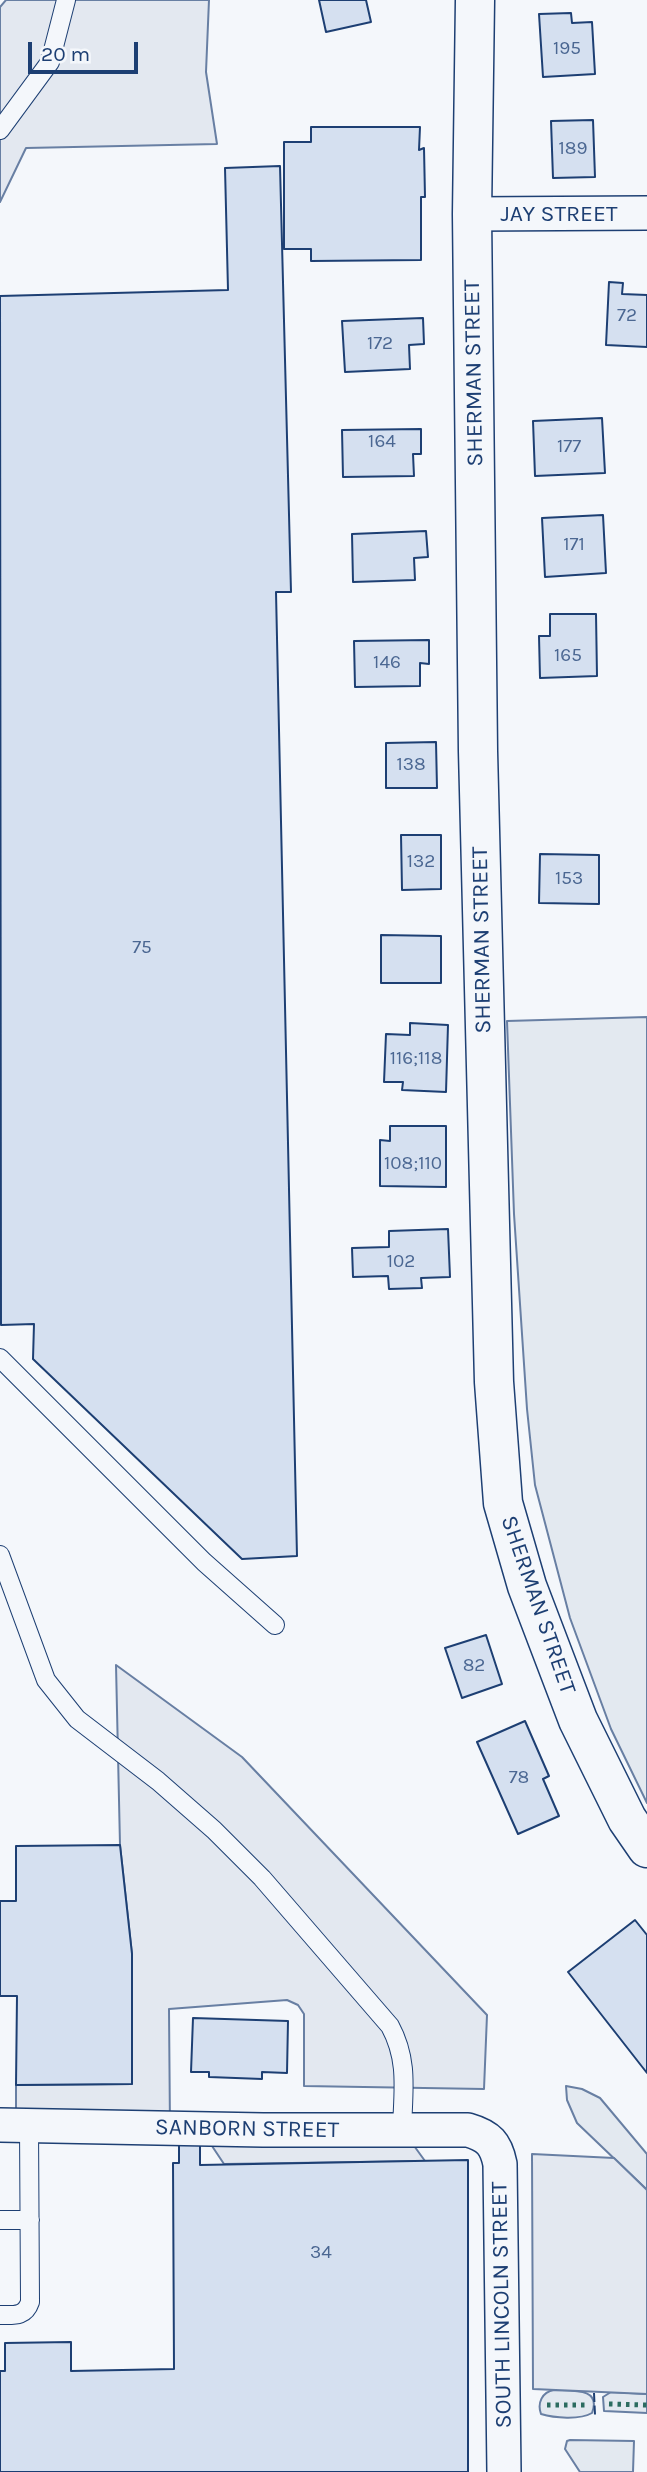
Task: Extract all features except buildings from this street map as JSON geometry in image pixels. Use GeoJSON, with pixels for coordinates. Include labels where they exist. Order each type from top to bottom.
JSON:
{"type":"FeatureCollection","features":[{"type":"Feature","properties":{"kind":"street","name":"SHERMAN STREET"},"geometry":{"type":"LineString","coordinates":[[475,0],[472,214],[478,751],[494,1382],[503,1503],[527,1586],[578,1720],[627,1819],[647,1848]]}},
{"type":"Feature","properties":{"kind":"street","name":"JAY STREET"},"geometry":{"type":"LineString","coordinates":[[472,214],[647,213]]}},
{"type":"Feature","properties":{"kind":"street","name":"SANBORN STREET"},"geometry":{"type":"LineString","coordinates":[[15,2126],[468,2130],[491,2140]]}},
{"type":"Feature","properties":{"kind":"street","name":"SOUTH LINCOLN STREET"},"geometry":{"type":"LineString","coordinates":[[491,2140],[498,2151],[500,2164],[504,2472]]}},
{"type":"Feature","properties":{"kind":"lane"},"geometry":{"type":"LineString","coordinates":[[0,130],[50,62],[66,0]]}},
{"type":"Feature","properties":{"kind":"lane"},"geometry":{"type":"LineString","coordinates":[[0,1358],[204,1562],[275,1625]]}},
{"type":"Feature","properties":{"kind":"lane"},"geometry":{"type":"LineString","coordinates":[[0,1555],[46,1680],[77,1719],[158,1781],[214,1830],[262,1878],[390,2026],[403,2060],[402,2130]]}},
{"type":"Feature","properties":{"kind":"lane"},"geometry":{"type":"LineString","coordinates":[[0,2315],[20,2315],[30,2302],[30,2220],[15,2126]]}},
{"type":"Feature","properties":{"kind":"lane"},"geometry":{"type":"LineString","coordinates":[[0,2220],[30,2220]]}},
{"type":"Feature","properties":{"kind":"shaded area"},"geometry":{"type":"Polygon","coordinates":[[[6,0],[209,0],[206,72],[217,144],[26,148],[0,202],[0,7],[6,0]]]}},
{"type":"Feature","properties":{"kind":"shaded area"},"geometry":{"type":"Polygon","coordinates":[[[647,1017],[647,1803],[611,1729],[570,1618],[535,1485],[527,1409],[514,1214],[507,1021],[647,1017]]]}},
{"type":"Feature","properties":{"kind":"shaded area"},"geometry":{"type":"Polygon","coordinates":[[[116,1665],[242,1757],[487,2015],[484,2089],[304,2086],[304,2014],[298,2005],[287,2000],[169,2009],[170,2129],[16,2126],[16,2085],[132,2084],[132,1954],[120,1845],[116,1665]]]}},
{"type":"Feature","properties":{"kind":"shaded area"},"geometry":{"type":"Polygon","coordinates":[[[566,2086],[582,2089],[600,2098],[647,2154],[647,2190],[577,2123],[567,2100],[566,2086]]]}},
{"type":"Feature","properties":{"kind":"shaded area"},"geometry":{"type":"Polygon","coordinates":[[[210,2143],[412,2143],[425,2161],[224,2164],[210,2143]]]}},
{"type":"Feature","properties":{"kind":"shaded area"},"geometry":{"type":"Polygon","coordinates":[[[532,2154],[614,2158],[647,2190],[647,2394],[533,2389],[532,2154]]]}},
{"type":"Feature","properties":{"kind":"shaded area"},"geometry":{"type":"Polygon","coordinates":[[[554,2390],[583,2392],[589,2395],[594,2405],[592,2413],[567,2418],[541,2414],[541,2399],[554,2390]]]}},
{"type":"Feature","properties":{"kind":"shaded area"},"geometry":{"type":"Polygon","coordinates":[[[611,2392],[647,2394],[647,2413],[604,2411],[603,2397],[611,2392]]]}},
{"type":"Feature","properties":{"kind":"shaded area"},"geometry":{"type":"Polygon","coordinates":[[[567,2441],[634,2441],[633,2472],[580,2472],[565,2449],[567,2441]]]}},
{"type":"Feature","properties":{"kind":"hedge"},"geometry":{"type":"LineString","coordinates":[[609,2404],[647,2405]]}},
{"type":"Feature","properties":{"kind":"hedge"},"geometry":{"type":"LineString","coordinates":[[547,2405],[589,2405]]}},
{"type":"Feature","properties":{"kind":"fence"},"geometry":{"type":"LineString","coordinates":[[594,2393],[595,2415]]}}]}
